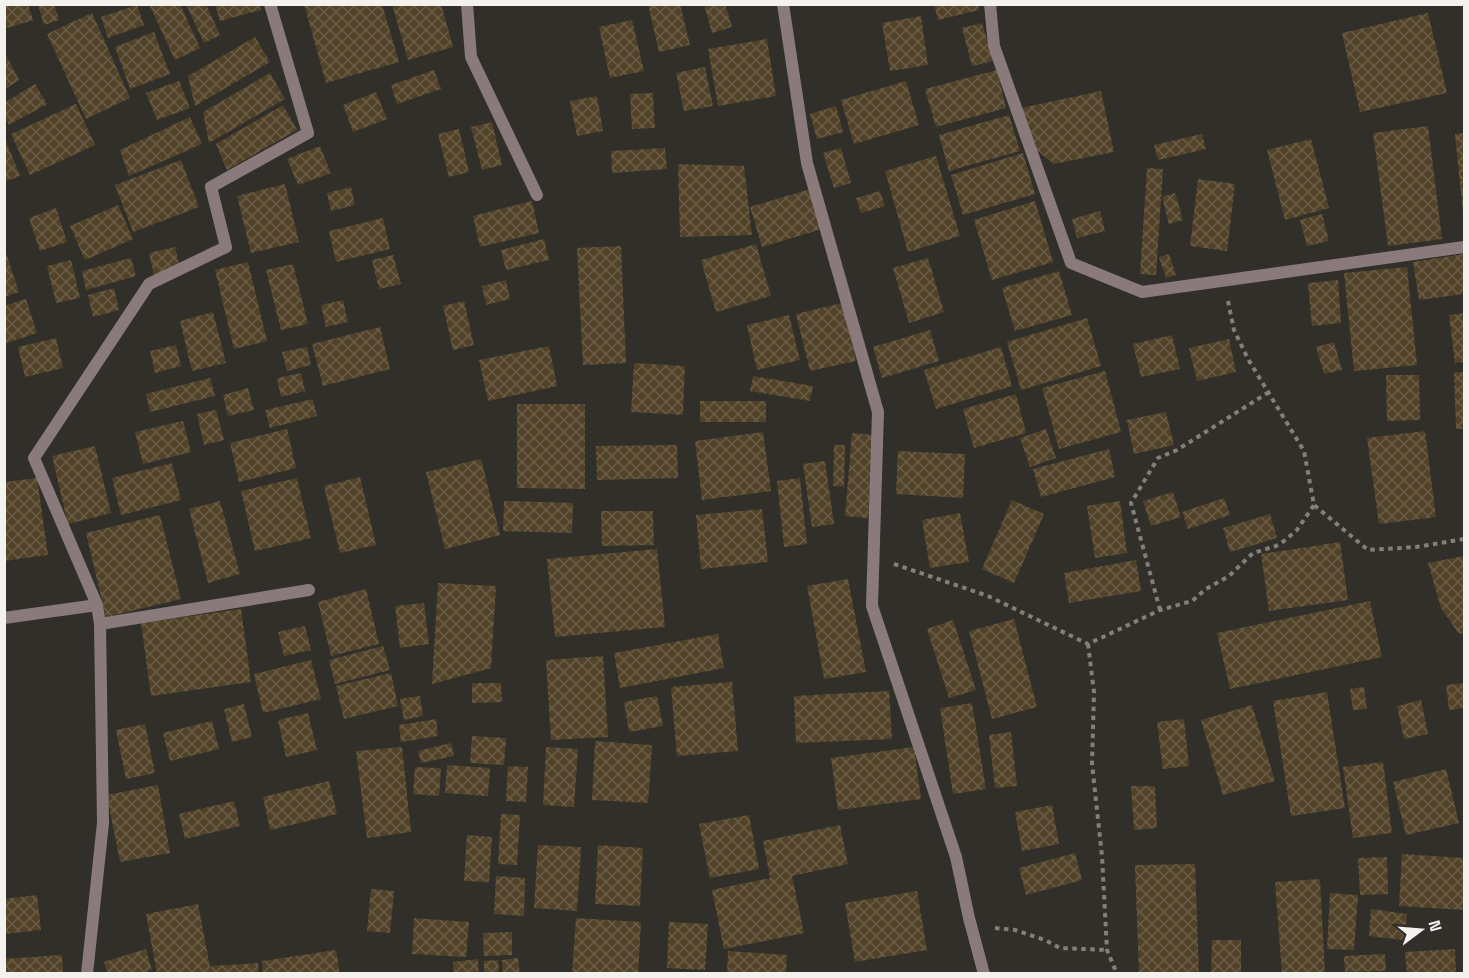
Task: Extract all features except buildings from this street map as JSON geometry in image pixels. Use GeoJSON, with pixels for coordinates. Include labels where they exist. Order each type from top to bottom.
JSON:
{"type":"FeatureCollection","features":[{"type":"Feature","properties":{"kind":"street"},"geometry":{"type":"LineString","coordinates":[[87,974],[103,823],[100,624],[97,605],[34,458],[149,284],[226,247],[211,187],[308,133],[270,4]]}},
{"type":"Feature","properties":{"kind":"street"},"geometry":{"type":"LineString","coordinates":[[467,4],[471,57],[537,195]]}},
{"type":"Feature","properties":{"kind":"street"},"geometry":{"type":"LineString","coordinates":[[783,4],[807,163],[878,412],[872,606],[956,857],[984,974]]}},
{"type":"Feature","properties":{"kind":"street"},"geometry":{"type":"LineString","coordinates":[[990,4],[994,46],[1071,263],[1142,292],[1464,247]]}},
{"type":"Feature","properties":{"kind":"street"},"geometry":{"type":"LineString","coordinates":[[100,624],[309,590]]}},
{"type":"Feature","properties":{"kind":"street"},"geometry":{"type":"LineString","coordinates":[[4,618],[97,605]]}},
{"type":"Feature","properties":{"kind":"path"},"geometry":{"type":"LineString","coordinates":[[1222,281],[1234,330],[1248,359],[1304,451],[1314,505],[1368,550],[1416,547],[1464,539]]}},
{"type":"Feature","properties":{"kind":"path"},"geometry":{"type":"LineString","coordinates":[[1160,610],[1131,503],[1158,458],[1177,450],[1269,392]]}},
{"type":"Feature","properties":{"kind":"path"},"geometry":{"type":"LineString","coordinates":[[1088,644],[1160,610],[1192,601],[1206,589],[1229,576],[1253,553],[1276,546],[1297,530],[1314,505]]}},
{"type":"Feature","properties":{"kind":"path"},"geometry":{"type":"LineString","coordinates":[[873,557],[988,596],[1088,644]]}},
{"type":"Feature","properties":{"kind":"path"},"geometry":{"type":"LineString","coordinates":[[1088,644],[1094,692],[1092,764],[1102,856],[1107,950],[1117,974]]}},
{"type":"Feature","properties":{"kind":"path"},"geometry":{"type":"LineString","coordinates":[[969,918],[994,928],[1015,930],[1045,940],[1060,948],[1107,950]]}}]}
